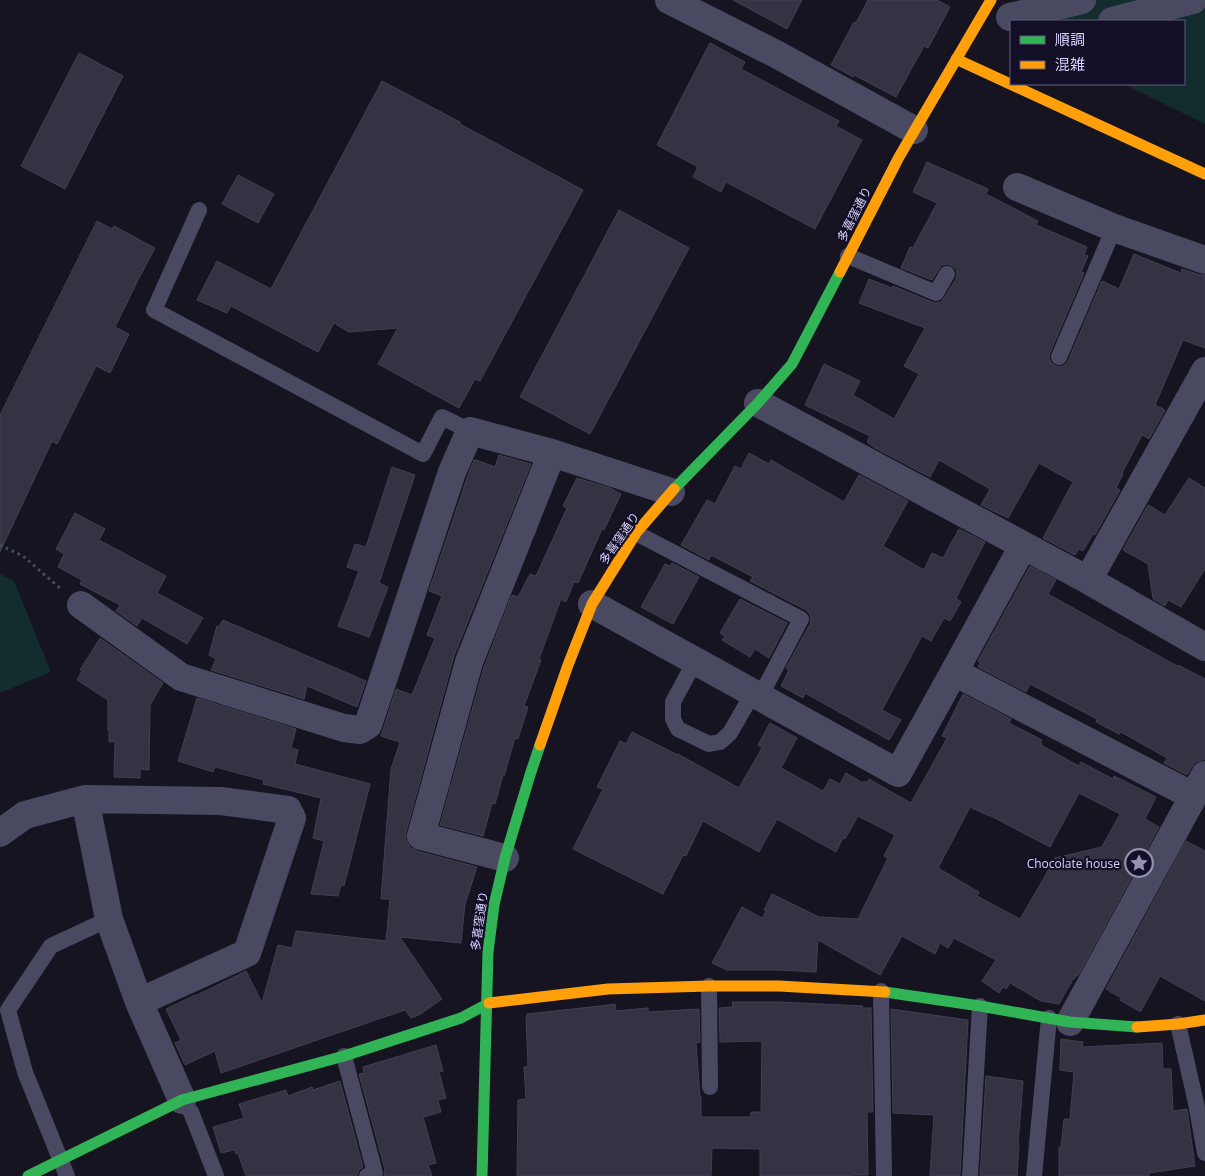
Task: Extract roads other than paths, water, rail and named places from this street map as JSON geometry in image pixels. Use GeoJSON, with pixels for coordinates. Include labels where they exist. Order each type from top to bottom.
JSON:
{"type":"FeatureCollection","features":[{"type":"Feature","properties":{"kind":"street"},"geometry":{"type":"LineString","coordinates":[[669,0],[776,54],[914,130]]}},
{"type":"Feature","properties":{"kind":"street"},"geometry":{"type":"LineString","coordinates":[[1000,9],[1082,0]]}},
{"type":"Feature","properties":{"kind":"street"},"geometry":{"type":"LineString","coordinates":[[1116,20],[1193,0]]}},
{"type":"Feature","properties":{"kind":"street","name":"多喜窪通り"},"geometry":{"type":"LineString","coordinates":[[482,1176],[488,952],[494,905],[505,858],[542,738],[592,604],[636,533],[671,492],[758,403],[792,364],[914,130],[956,59],[1000,9]]}},
{"type":"Feature","properties":{"kind":"street"},"geometry":{"type":"LineString","coordinates":[[956,59],[1010,84]]}},
{"type":"Feature","properties":{"kind":"street"},"geometry":{"type":"LineString","coordinates":[[1012,85],[1205,174]]}},
{"type":"Feature","properties":{"kind":"street"},"geometry":{"type":"LineString","coordinates":[[1017,187],[1114,228],[1205,260]]}},
{"type":"Feature","properties":{"kind":"street"},"geometry":{"type":"LineString","coordinates":[[1088,580],[1205,371]]}},
{"type":"Feature","properties":{"kind":"street"},"geometry":{"type":"LineString","coordinates":[[758,403],[1088,580],[1205,647]]}},
{"type":"Feature","properties":{"kind":"street"},"geometry":{"type":"LineString","coordinates":[[81,605],[181,677],[344,728],[360,730],[368,725],[452,472],[470,431],[552,452],[671,492]]}},
{"type":"Feature","properties":{"kind":"street"},"geometry":{"type":"LineString","coordinates":[[505,858],[421,836],[469,662],[552,452]]}},
{"type":"Feature","properties":{"kind":"street"},"geometry":{"type":"LineString","coordinates":[[592,604],[898,773],[1023,546]]}},
{"type":"Feature","properties":{"kind":"street"},"geometry":{"type":"LineString","coordinates":[[954,672],[1199,786],[1059,1020]]}},
{"type":"Feature","properties":{"kind":"street"},"geometry":{"type":"LineString","coordinates":[[0,833],[25,815],[85,799],[221,801],[288,810],[292,818],[247,953],[139,1002]]}},
{"type":"Feature","properties":{"kind":"street"},"geometry":{"type":"LineString","coordinates":[[85,799],[109,920],[139,1002],[182,1100]]}},
{"type":"Feature","properties":{"kind":"street"},"geometry":{"type":"LineString","coordinates":[[28,1176],[182,1100],[344,1056],[462,1018],[487,1004],[608,989],[779,986],[881,991],[1059,1020],[1139,1027],[1205,1020]]}},
{"type":"Feature","properties":{"kind":"lane"},"geometry":{"type":"LineString","coordinates":[[199,210],[154,310],[423,454],[442,418],[470,431]]}},
{"type":"Feature","properties":{"kind":"lane"},"geometry":{"type":"LineString","coordinates":[[1059,357],[1114,228]]}},
{"type":"Feature","properties":{"kind":"lane"},"geometry":{"type":"LineString","coordinates":[[848,256],[936,293],[947,274]]}},
{"type":"Feature","properties":{"kind":"lane"},"geometry":{"type":"LineString","coordinates":[[636,533],[801,619],[757,695],[730,733],[720,742],[709,744],[678,729],[673,719],[673,702],[695,661]]}},
{"type":"Feature","properties":{"kind":"lane"},"geometry":{"type":"LineString","coordinates":[[67,1176],[25,1072],[8,1010],[51,946],[109,920]]}},
{"type":"Feature","properties":{"kind":"lane"},"geometry":{"type":"LineString","coordinates":[[709,986],[710,1087]]}},
{"type":"Feature","properties":{"kind":"lane"},"geometry":{"type":"LineString","coordinates":[[881,991],[884,1176]]}},
{"type":"Feature","properties":{"kind":"lane"},"geometry":{"type":"LineString","coordinates":[[970,1176],[980,1006]]}},
{"type":"Feature","properties":{"kind":"lane"},"geometry":{"type":"LineString","coordinates":[[1034,1176],[1059,1020]]}},
{"type":"Feature","properties":{"kind":"lane"},"geometry":{"type":"LineString","coordinates":[[1178,1024],[1205,1153]]}},
{"type":"Feature","properties":{"kind":"lane"},"geometry":{"type":"LineString","coordinates":[[344,1056],[376,1174],[367,1176]]}},
{"type":"Feature","properties":{"kind":"lane"},"geometry":{"type":"LineString","coordinates":[[182,1100],[191,1112],[216,1176]]}},
{"type":"Feature","properties":{"kind":"place","name":"Chocolate house"},"geometry":{"type":"Point","coordinates":[1139,863]}}]}
